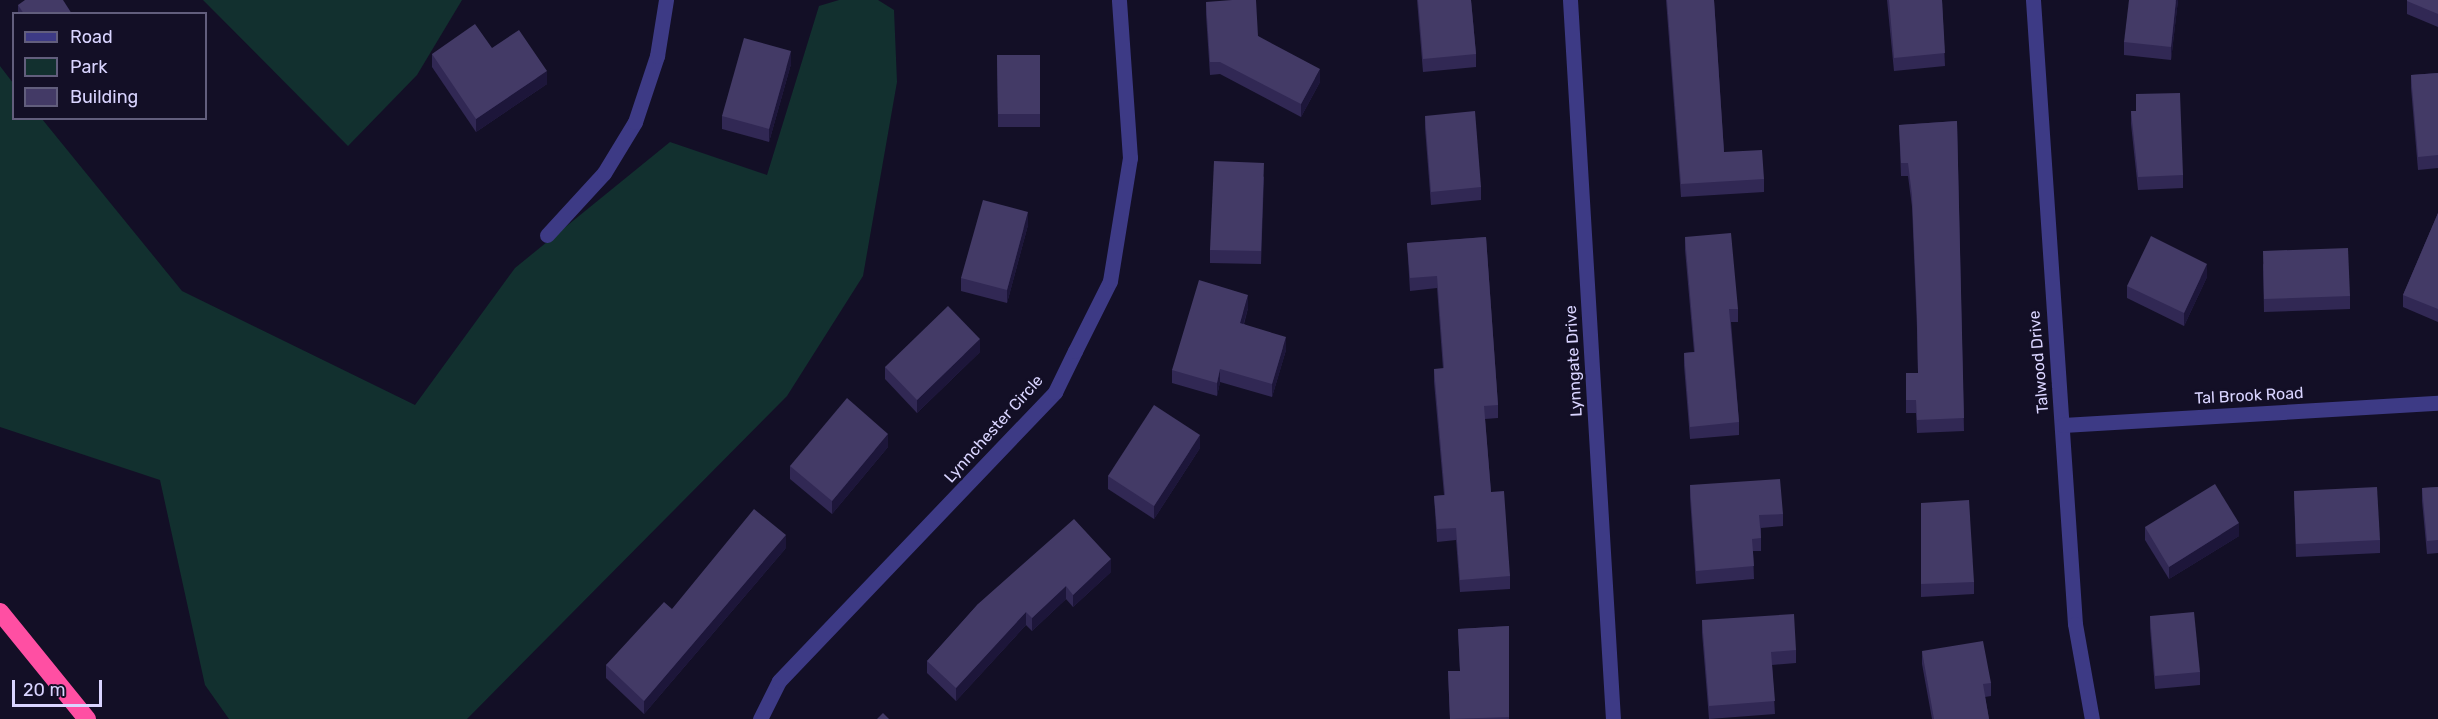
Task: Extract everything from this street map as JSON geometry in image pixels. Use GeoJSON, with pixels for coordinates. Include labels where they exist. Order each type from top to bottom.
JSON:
{"type":"FeatureCollection","features":[{"type":"Feature","properties":{"kind":"highway"},"geometry":{"type":"LineString","coordinates":[[0,612],[87,719]]}},
{"type":"Feature","properties":{"kind":"street"},"geometry":{"type":"LineString","coordinates":[[547,235],[604,173],[635,122],[657,56],[666,0]]}},
{"type":"Feature","properties":{"kind":"street","name":"Lynnchester Circle"},"geometry":{"type":"LineString","coordinates":[[760,719],[779,681],[1055,392],[1110,281],[1130,158],[1119,0]]}},
{"type":"Feature","properties":{"kind":"street","name":"Lynngate Drive"},"geometry":{"type":"LineString","coordinates":[[1570,0],[1613,719]]}},
{"type":"Feature","properties":{"kind":"street","name":"Talwood Drive"},"geometry":{"type":"LineString","coordinates":[[2033,0],[2075,624],[2092,719]]}},
{"type":"Feature","properties":{"kind":"street","name":"Tal Brook Road"},"geometry":{"type":"LineString","coordinates":[[2063,425],[2438,403]]}},
{"type":"Feature","properties":{"kind":"green space"},"geometry":{"type":"Polygon","coordinates":[[[203,0],[462,0],[417,75],[348,146],[203,0]]]}},
{"type":"Feature","properties":{"kind":"green space"},"geometry":{"type":"Polygon","coordinates":[[[839,0],[878,0],[894,10],[897,82],[863,276],[787,396],[467,719],[229,719],[205,685],[160,480],[0,427],[0,66],[12,82],[12,120],[43,120],[182,291],[415,405],[515,268],[670,142],[767,175],[819,6],[839,0]]]}},
{"type":"Feature","properties":{"kind":"building"},"geometry":{"type":"Polygon","coordinates":[[[25,0],[63,0],[71,12],[23,12],[18,5],[25,0]]]}},
{"type":"Feature","properties":{"kind":"building"},"geometry":{"type":"Polygon","coordinates":[[[1256,0],[1258,36],[1320,69],[1301,104],[1220,62],[1210,62],[1206,2],[1256,0]]]}},
{"type":"Feature","properties":{"kind":"building"},"geometry":{"type":"Polygon","coordinates":[[[1418,0],[1471,0],[1476,54],[1423,59],[1418,0]]]}},
{"type":"Feature","properties":{"kind":"building"},"geometry":{"type":"Polygon","coordinates":[[[1667,0],[1714,0],[1724,152],[1762,150],[1764,179],[1681,184],[1667,0]]]}},
{"type":"Feature","properties":{"kind":"building"},"geometry":{"type":"Polygon","coordinates":[[[1889,0],[1942,0],[1945,53],[1894,58],[1889,0]]]}},
{"type":"Feature","properties":{"kind":"building"},"geometry":{"type":"Polygon","coordinates":[[[2129,0],[2176,0],[2171,47],[2124,42],[2129,0]]]}},
{"type":"Feature","properties":{"kind":"building"},"geometry":{"type":"Polygon","coordinates":[[[2438,0],[2438,14],[2407,1],[2438,0]]]}},
{"type":"Feature","properties":{"kind":"building"},"geometry":{"type":"Polygon","coordinates":[[[475,24],[492,48],[519,30],[547,71],[476,119],[432,54],[475,24]]]}},
{"type":"Feature","properties":{"kind":"building"},"geometry":{"type":"Polygon","coordinates":[[[744,38],[791,51],[769,129],[722,116],[744,38]]]}},
{"type":"Feature","properties":{"kind":"building"},"geometry":{"type":"Polygon","coordinates":[[[997,55],[1040,55],[1040,114],[998,114],[997,55]]]}},
{"type":"Feature","properties":{"kind":"building"},"geometry":{"type":"Polygon","coordinates":[[[2438,73],[2438,155],[2418,157],[2411,75],[2438,73]]]}},
{"type":"Feature","properties":{"kind":"building"},"geometry":{"type":"Polygon","coordinates":[[[2180,93],[2183,175],[2138,177],[2131,111],[2136,111],[2136,94],[2180,93]]]}},
{"type":"Feature","properties":{"kind":"building"},"geometry":{"type":"Polygon","coordinates":[[[1475,111],[1481,187],[1431,192],[1425,116],[1475,111]]]}},
{"type":"Feature","properties":{"kind":"building"},"geometry":{"type":"Polygon","coordinates":[[[1957,121],[1964,418],[1917,420],[1916,400],[1906,400],[1906,373],[1918,373],[1917,316],[1912,195],[1908,163],[1901,163],[1899,125],[1957,121]]]}},
{"type":"Feature","properties":{"kind":"building"},"geometry":{"type":"Polygon","coordinates":[[[1214,161],[1264,163],[1261,251],[1210,250],[1214,161]]]}},
{"type":"Feature","properties":{"kind":"building"},"geometry":{"type":"Polygon","coordinates":[[[983,200],[1028,212],[1007,290],[961,278],[983,200]]]}},
{"type":"Feature","properties":{"kind":"building"},"geometry":{"type":"Polygon","coordinates":[[[2438,213],[2438,309],[2403,295],[2438,213]]]}},
{"type":"Feature","properties":{"kind":"building"},"geometry":{"type":"Polygon","coordinates":[[[1731,233],[1738,309],[1729,309],[1739,422],[1690,427],[1684,353],[1695,352],[1685,237],[1731,233]]]}},
{"type":"Feature","properties":{"kind":"building"},"geometry":{"type":"Polygon","coordinates":[[[2151,236],[2207,264],[2184,313],[2127,286],[2151,236]]]}},
{"type":"Feature","properties":{"kind":"building"},"geometry":{"type":"Polygon","coordinates":[[[1486,237],[1498,405],[1484,406],[1491,492],[1504,491],[1510,576],[1460,580],[1456,528],[1437,529],[1434,496],[1445,495],[1434,369],[1444,368],[1437,276],[1410,278],[1407,243],[1486,237]]]}},
{"type":"Feature","properties":{"kind":"building"},"geometry":{"type":"Polygon","coordinates":[[[2348,248],[2350,296],[2264,299],[2263,251],[2348,248]]]}},
{"type":"Feature","properties":{"kind":"building"},"geometry":{"type":"Polygon","coordinates":[[[1199,280],[1248,295],[1240,323],[1286,337],[1272,384],[1220,369],[1217,383],[1172,370],[1199,280]]]}},
{"type":"Feature","properties":{"kind":"building"},"geometry":{"type":"Polygon","coordinates":[[[948,306],[980,339],[917,400],[885,367],[948,306]]]}},
{"type":"Feature","properties":{"kind":"building"},"geometry":{"type":"Polygon","coordinates":[[[847,398],[888,434],[832,501],[790,466],[847,398]]]}},
{"type":"Feature","properties":{"kind":"building"},"geometry":{"type":"Polygon","coordinates":[[[1154,405],[1200,435],[1154,506],[1108,476],[1154,405]]]}},
{"type":"Feature","properties":{"kind":"building"},"geometry":{"type":"Polygon","coordinates":[[[1780,479],[1783,514],[1759,515],[1761,538],[1752,539],[1754,566],[1696,571],[1690,485],[1780,479]]]}},
{"type":"Feature","properties":{"kind":"building"},"geometry":{"type":"Polygon","coordinates":[[[2215,484],[2239,523],[2169,567],[2145,527],[2215,484]]]}},
{"type":"Feature","properties":{"kind":"building"},"geometry":{"type":"Polygon","coordinates":[[[2377,487],[2380,540],[2296,544],[2294,491],[2377,487]]]}},
{"type":"Feature","properties":{"kind":"building"},"geometry":{"type":"Polygon","coordinates":[[[2438,487],[2438,540],[2427,541],[2422,488],[2438,487]]]}},
{"type":"Feature","properties":{"kind":"building"},"geometry":{"type":"Polygon","coordinates":[[[1969,500],[1974,582],[1921,584],[1921,503],[1969,500]]]}},
{"type":"Feature","properties":{"kind":"building"},"geometry":{"type":"Polygon","coordinates":[[[754,509],[786,535],[644,701],[606,665],[664,602],[672,609],[754,509]]]}},
{"type":"Feature","properties":{"kind":"building"},"geometry":{"type":"Polygon","coordinates":[[[1074,519],[1111,559],[1073,595],[1066,586],[1032,618],[1026,612],[956,688],[927,661],[978,604],[1074,519]]]}},
{"type":"Feature","properties":{"kind":"building"},"geometry":{"type":"Polygon","coordinates":[[[2194,612],[2200,672],[2155,676],[2150,616],[2194,612]]]}},
{"type":"Feature","properties":{"kind":"building"},"geometry":{"type":"Polygon","coordinates":[[[1794,614],[1796,650],[1771,652],[1775,701],[1709,706],[1702,620],[1794,614]]]}},
{"type":"Feature","properties":{"kind":"building"},"geometry":{"type":"Polygon","coordinates":[[[1509,626],[1509,717],[1450,719],[1448,671],[1460,671],[1458,629],[1509,626]]]}},
{"type":"Feature","properties":{"kind":"building"},"geometry":{"type":"Polygon","coordinates":[[[1983,641],[1991,683],[1983,684],[1989,719],[1934,719],[1922,651],[1983,641]]]}},
{"type":"Feature","properties":{"kind":"building"},"geometry":{"type":"Polygon","coordinates":[[[883,713],[889,719],[877,719],[883,713]]]}}]}
